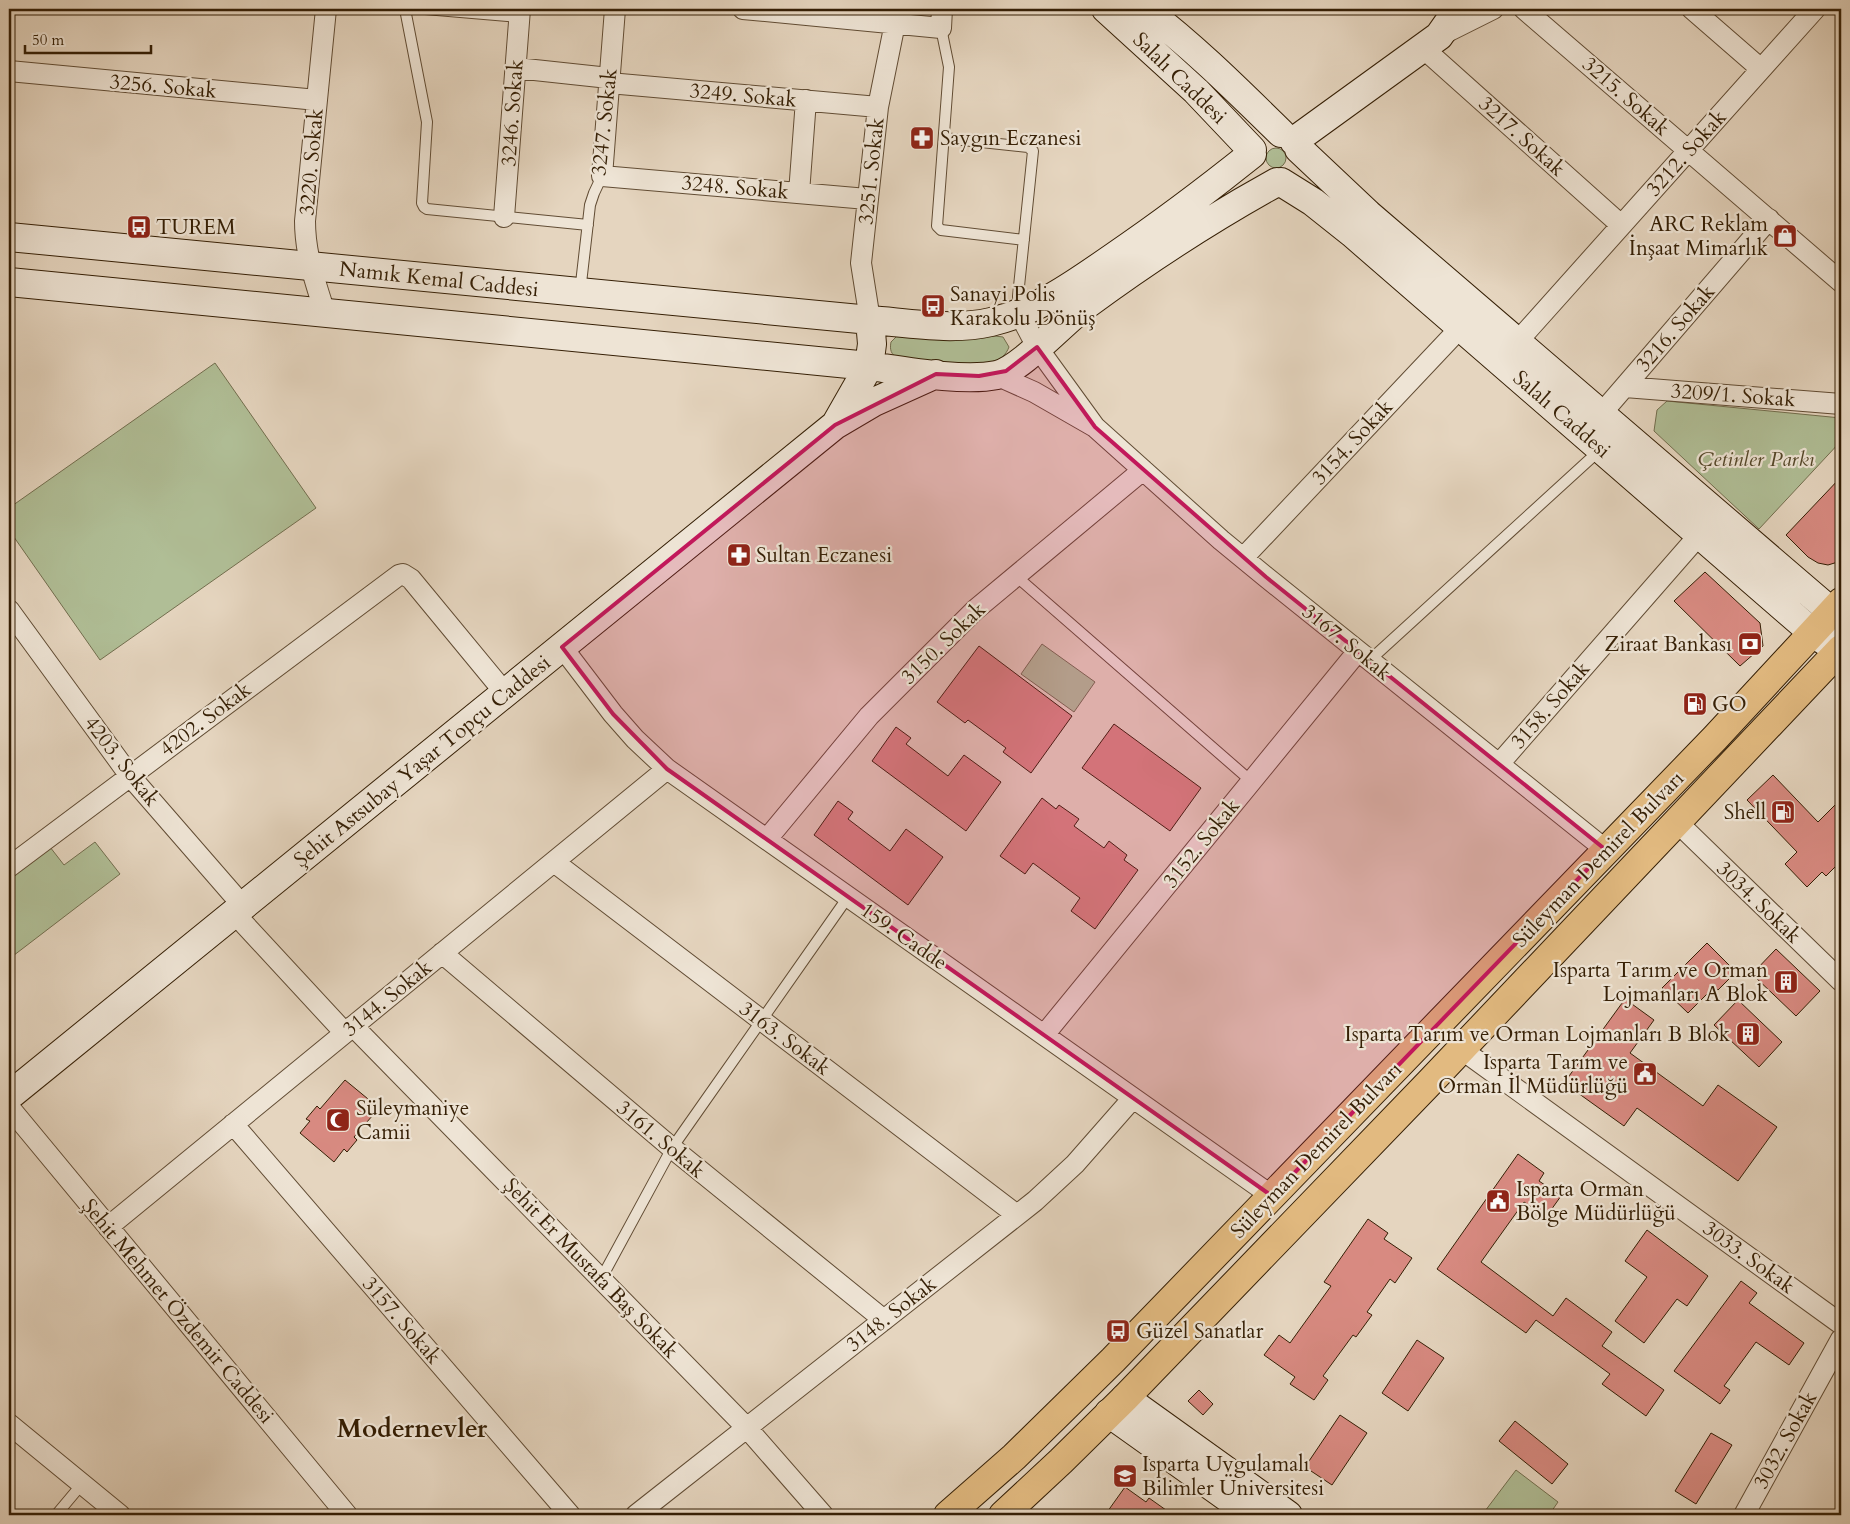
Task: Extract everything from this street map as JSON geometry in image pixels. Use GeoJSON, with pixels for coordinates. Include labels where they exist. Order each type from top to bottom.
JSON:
{"type":"FeatureCollection","features":[{"type":"Feature","properties":{"kind":"main road","name":"Süleyman Demirel Bulvarı"},"geometry":{"type":"LineString","coordinates":[[948,1515],[1014,1457],[1113,1360],[1813,633],[1838,611]]}},
{"type":"Feature","properties":{"kind":"main road"},"geometry":{"type":"LineString","coordinates":[[1003,1515],[1117,1405],[1461,1049],[1841,651]]}},
{"type":"Feature","properties":{"kind":"street","name":"3220. Sokak"},"geometry":{"type":"LineString","coordinates":[[325,312],[310,266],[305,242],[305,221],[326,9]]}},
{"type":"Feature","properties":{"kind":"street","name":"3247. Sokak"},"geometry":{"type":"LineString","coordinates":[[602,176],[614,9]]}},
{"type":"Feature","properties":{"kind":"street"},"geometry":{"type":"LineString","coordinates":[[743,9],[801,12],[896,23],[941,18]]}},
{"type":"Feature","properties":{"kind":"street","name":"Salalı Caddesi"},"geometry":{"type":"LineString","coordinates":[[1106,9],[1196,91],[1252,152]]}},
{"type":"Feature","properties":{"kind":"street","name":"Salalı Caddesi"},"geometry":{"type":"LineString","coordinates":[[1144,9],[1187,44],[1234,87],[1368,214],[1601,414],[1838,611]]}},
{"type":"Feature","properties":{"kind":"street"},"geometry":{"type":"LineString","coordinates":[[1431,42],[1458,9]]}},
{"type":"Feature","properties":{"kind":"street"},"geometry":{"type":"LineString","coordinates":[[1291,141],[1431,42],[1492,9]]}},
{"type":"Feature","properties":{"kind":"street","name":"3215. Sokak"},"geometry":{"type":"LineString","coordinates":[[1524,9],[1841,282]]}},
{"type":"Feature","properties":{"kind":"street"},"geometry":{"type":"LineString","coordinates":[[1692,9],[1761,69]]}},
{"type":"Feature","properties":{"kind":"street","name":"3212. Sokak"},"geometry":{"type":"LineString","coordinates":[[1517,342],[1815,9]]}},
{"type":"Feature","properties":{"kind":"street","name":"3246. Sokak"},"geometry":{"type":"LineString","coordinates":[[504,217],[520,13]]}},
{"type":"Feature","properties":{"kind":"street","name":"3251. Sokak"},"geometry":{"type":"LineString","coordinates":[[870,320],[862,263],[867,199],[878,107],[896,23]]}},
{"type":"Feature","properties":{"kind":"street","name":"3217. Sokak"},"geometry":{"type":"LineString","coordinates":[[1431,42],[1621,225]]}},
{"type":"Feature","properties":{"kind":"street","name":"3249. Sokak"},"geometry":{"type":"LineString","coordinates":[[516,68],[609,81],[878,107]]}},
{"type":"Feature","properties":{"kind":"street","name":"3256. Sokak"},"geometry":{"type":"LineString","coordinates":[[9,71],[317,100]]}},
{"type":"Feature","properties":{"kind":"street"},"geometry":{"type":"LineString","coordinates":[[799,193],[806,100]]}},
{"type":"Feature","properties":{"kind":"street"},"geometry":{"type":"LineString","coordinates":[[870,320],[974,325],[1019,313],[1046,301],[1076,283],[1174,216],[1252,152],[1259,139],[1266,135],[1291,141],[1300,157],[1299,165],[1295,173],[1279,182],[1264,180],[1253,168],[1252,152]]}},
{"type":"Feature","properties":{"kind":"street","name":"3248. Sokak"},"geometry":{"type":"LineString","coordinates":[[602,176],[867,199]]}},
{"type":"Feature","properties":{"kind":"street","name":"Salalı Caddesi"},"geometry":{"type":"LineString","coordinates":[[1279,182],[1313,202],[1345,227],[1813,633],[1841,651]]}},
{"type":"Feature","properties":{"kind":"street","name":"Şehit Astsubay Yaşar Topçu Caddesi"},"geometry":{"type":"LineString","coordinates":[[869,366],[958,376],[996,375],[1014,366],[1069,318],[1192,231],[1279,182]]}},
{"type":"Feature","properties":{"kind":"street","name":"3216. Sokak"},"geometry":{"type":"LineString","coordinates":[[1601,414],[1769,219]]}},
{"type":"Feature","properties":{"kind":"street","name":"Namık Kemal Caddesi"},"geometry":{"type":"LineString","coordinates":[[9,237],[870,320]]}},
{"type":"Feature","properties":{"kind":"street","name":"Namık Kemal Caddesi"},"geometry":{"type":"LineString","coordinates":[[9,282],[869,366]]}},
{"type":"Feature","properties":{"kind":"street","name":"3167. Sokak"},"geometry":{"type":"LineString","coordinates":[[1019,313],[1037,347],[1095,426],[1143,470],[1243,558],[1606,850]]}},
{"type":"Feature","properties":{"kind":"street","name":"Şehit Astsubay Yaşar Topçu Caddesi"},"geometry":{"type":"LineString","coordinates":[[835,425],[869,366],[872,344],[870,320]]}},
{"type":"Feature","properties":{"kind":"street","name":"3154. Sokak"},"geometry":{"type":"LineString","coordinates":[[1243,558],[1461,327]]}},
{"type":"Feature","properties":{"kind":"street","name":"Şehit Astsubay Yaşar Topçu Caddesi"},"geometry":{"type":"LineString","coordinates":[[9,1096],[835,425],[874,402],[936,374]]}},
{"type":"Feature","properties":{"kind":"street","name":"3167. Sokak"},"geometry":{"type":"LineString","coordinates":[[996,375],[1042,396],[1095,426]]}},
{"type":"Feature","properties":{"kind":"street","name":"3209/1. Sokak"},"geometry":{"type":"LineString","coordinates":[[1625,387],[1841,404]]}},
{"type":"Feature","properties":{"kind":"street","name":"3150. Sokak"},"geometry":{"type":"LineString","coordinates":[[767,839],[890,693],[958,627],[1143,470]]}},
{"type":"Feature","properties":{"kind":"street","name":"3158. Sokak"},"geometry":{"type":"LineString","coordinates":[[1499,764],[1700,534]]}},
{"type":"Feature","properties":{"kind":"street","name":"4202. Sokak"},"geometry":{"type":"LineString","coordinates":[[9,865],[394,578],[403,574],[411,579],[505,693]]}},
{"type":"Feature","properties":{"kind":"street","name":"4203. Sokak"},"geometry":{"type":"LineString","coordinates":[[9,610],[130,776],[239,910]]}},
{"type":"Feature","properties":{"kind":"street","name":"159. Cadde"},"geometry":{"type":"LineString","coordinates":[[562,647],[613,714],[635,739],[667,769],[1272,1196]]}},
{"type":"Feature","properties":{"kind":"street","name":"3152. Sokak"},"geometry":{"type":"LineString","coordinates":[[1044,1035],[1252,781],[1364,655]]}},
{"type":"Feature","properties":{"kind":"street","name":"3144. Sokak"},"geometry":{"type":"LineString","coordinates":[[108,1227],[667,769]]}},
{"type":"Feature","properties":{"kind":"street","name":"3034. Sokak"},"geometry":{"type":"LineString","coordinates":[[1678,823],[1841,981]]}},
{"type":"Feature","properties":{"kind":"street","name":"3163. Sokak"},"geometry":{"type":"LineString","coordinates":[[554,862],[1017,1215]]}},
{"type":"Feature","properties":{"kind":"street","name":"Şehit Er Mustafa Baş Sokak"},"geometry":{"type":"LineString","coordinates":[[239,910],[349,1029],[601,1279],[747,1428],[823,1515]]}},
{"type":"Feature","properties":{"kind":"street","name":"3161. Sokak"},"geometry":{"type":"LineString","coordinates":[[442,953],[672,1148],[884,1320]]}},
{"type":"Feature","properties":{"kind":"street","name":"3033. Sokak"},"geometry":{"type":"LineString","coordinates":[[1461,1049],[1841,1324]]}},
{"type":"Feature","properties":{"kind":"street","name":"3148. Sokak"},"geometry":{"type":"LineString","coordinates":[[636,1515],[1017,1215],[1075,1164],[1133,1098]]}},
{"type":"Feature","properties":{"kind":"street","name":"Şehit Mehmet Özdemir Caddesi"},"geometry":{"type":"LineString","coordinates":[[9,1107],[347,1515]]}},
{"type":"Feature","properties":{"kind":"street","name":"3157. Sokak"},"geometry":{"type":"LineString","coordinates":[[233,1124],[570,1515]]}},
{"type":"Feature","properties":{"kind":"street","name":"3032. Sokak"},"geometry":{"type":"LineString","coordinates":[[1744,1515],[1841,1339]]}},
{"type":"Feature","properties":{"kind":"street"},"geometry":{"type":"LineString","coordinates":[[1117,1405],[1252,1515]]}},
{"type":"Feature","properties":{"kind":"street"},"geometry":{"type":"LineString","coordinates":[[1117,1405],[1288,1515]]}},
{"type":"Feature","properties":{"kind":"street"},"geometry":{"type":"LineString","coordinates":[[9,1424],[120,1515]]}},
{"type":"Feature","properties":{"kind":"lane"},"geometry":{"type":"LineString","coordinates":[[405,9],[427,122],[422,202],[424,207],[427,209],[588,226]]}},
{"type":"Feature","properties":{"kind":"lane"},"geometry":{"type":"LineString","coordinates":[[425,9],[520,13]]}},
{"type":"Feature","properties":{"kind":"lane"},"geometry":{"type":"LineString","coordinates":[[941,18],[949,67],[936,224],[941,230],[1024,240]]}},
{"type":"Feature","properties":{"kind":"lane"},"geometry":{"type":"LineString","coordinates":[[944,138],[1028,147],[1034,153],[1018,296],[1019,313]]}},
{"type":"Feature","properties":{"kind":"lane","name":"3247. Sokak"},"geometry":{"type":"LineString","coordinates":[[580,293],[592,198],[602,176]]}},
{"type":"Feature","properties":{"kind":"lane"},"geometry":{"type":"LineString","coordinates":[[1364,655],[1601,448]]}},
{"type":"Feature","properties":{"kind":"lane"},"geometry":{"type":"LineString","coordinates":[[1016,576],[1252,781]]}},
{"type":"Feature","properties":{"kind":"lane"},"geometry":{"type":"LineString","coordinates":[[601,1279],[672,1148],[848,896]]}},
{"type":"Feature","properties":{"kind":"lane"},"geometry":{"type":"LineString","coordinates":[[56,1515],[82,1484]]}},
{"type":"Feature","properties":{"kind":"highlighted area"},"geometry":{"type":"Polygon","coordinates":[[[1037,347],[1095,427],[1266,577],[1606,850],[1272,1196],[667,769],[613,714],[562,647],[835,425],[936,374],[979,376],[1006,371],[1037,347]]]}},
{"type":"Feature","properties":{"kind":"green space"},"geometry":{"type":"Polygon","coordinates":[[[1272,148],[1280,148],[1286,154],[1286,162],[1280,168],[1272,168],[1266,162],[1266,154],[1272,148]]]}},
{"type":"Feature","properties":{"kind":"green space"},"geometry":{"type":"Polygon","coordinates":[[[899,334],[995,336],[1003,337],[1009,347],[1000,358],[985,363],[958,364],[912,361],[895,356],[892,353],[891,342],[899,334]]]}},
{"type":"Feature","properties":{"kind":"green space"},"geometry":{"type":"Polygon","coordinates":[[[215,363],[316,508],[100,660],[9,530],[9,508],[215,363]]]}},
{"type":"Feature","properties":{"kind":"green space","name":"Çetinler Parkı"},"geometry":{"type":"Polygon","coordinates":[[[1667,401],[1841,418],[1841,441],[1759,529],[1654,431],[1657,410],[1667,401]]]}},
{"type":"Feature","properties":{"kind":"green space"},"geometry":{"type":"Polygon","coordinates":[[[1042,644],[1095,682],[1074,712],[1021,674],[1042,644]]]}},
{"type":"Feature","properties":{"kind":"green space"},"geometry":{"type":"Polygon","coordinates":[[[95,842],[120,874],[9,959],[9,878],[50,847],[64,865],[95,842]]]}},
{"type":"Feature","properties":{"kind":"green space"},"geometry":{"type":"Polygon","coordinates":[[[1516,1470],[1558,1502],[1549,1515],[1482,1515],[1516,1470]]]}},
{"type":"Feature","properties":{"kind":"building"},"geometry":{"type":"Polygon","coordinates":[[[1841,477],[1841,561],[1828,565],[1818,563],[1808,557],[1786,535],[1841,477]]]}},
{"type":"Feature","properties":{"kind":"building"},"geometry":{"type":"Polygon","coordinates":[[[1705,572],[1760,623],[1763,646],[1740,666],[1674,601],[1705,572]]]}},
{"type":"Feature","properties":{"kind":"building"},"geometry":{"type":"Polygon","coordinates":[[[979,646],[1072,716],[1031,773],[1003,752],[1006,748],[968,720],[965,723],[937,702],[979,646]]]}},
{"type":"Feature","properties":{"kind":"building"},"geometry":{"type":"Polygon","coordinates":[[[1114,724],[1201,788],[1170,831],[1082,768],[1114,724]]]}},
{"type":"Feature","properties":{"kind":"building"},"geometry":{"type":"Polygon","coordinates":[[[896,727],[911,738],[906,744],[948,776],[964,755],[1001,782],[966,831],[872,761],[896,727]]]}},
{"type":"Feature","properties":{"kind":"building"},"geometry":{"type":"Polygon","coordinates":[[[1773,775],[1818,822],[1841,799],[1841,861],[1826,876],[1822,872],[1807,887],[1785,864],[1797,852],[1747,800],[1773,775]]]}},
{"type":"Feature","properties":{"kind":"building"},"geometry":{"type":"Polygon","coordinates":[[[1042,798],[1056,809],[1059,805],[1079,819],[1074,826],[1104,848],[1109,841],[1127,855],[1124,860],[1138,870],[1095,929],[1071,911],[1080,898],[1033,863],[1025,874],[1000,856],[1042,798]]]}},
{"type":"Feature","properties":{"kind":"building"},"geometry":{"type":"Polygon","coordinates":[[[838,801],[853,812],[848,819],[890,851],[906,829],[943,857],[908,905],[814,835],[838,801]]]}},
{"type":"Feature","properties":{"kind":"building"},"geometry":{"type":"Polygon","coordinates":[[[1707,943],[1736,972],[1718,990],[1714,987],[1688,1013],[1662,988],[1707,943]]]}},
{"type":"Feature","properties":{"kind":"building","name":"Isparta Tarım ve Orman Lojmanları A Blok"},"geometry":{"type":"Polygon","coordinates":[[[1776,949],[1820,991],[1796,1016],[1752,974],[1776,949]]]}},
{"type":"Feature","properties":{"kind":"building"},"geometry":{"type":"Polygon","coordinates":[[[1625,999],[1654,1020],[1630,1053],[1703,1106],[1718,1085],[1777,1127],[1738,1181],[1637,1108],[1624,1126],[1564,1083],[1625,999]]]}},
{"type":"Feature","properties":{"kind":"building","name":"Isparta Tarım ve Orman Lojmanları B Blok"},"geometry":{"type":"Polygon","coordinates":[[[1738,1000],[1782,1042],[1759,1067],[1714,1025],[1738,1000]]]}},
{"type":"Feature","properties":{"kind":"building","name":"Süleymaniye Camii"},"geometry":{"type":"Polygon","coordinates":[[[345,1080],[379,1108],[354,1137],[357,1140],[347,1152],[344,1149],[334,1162],[300,1133],[310,1121],[306,1119],[317,1106],[320,1109],[345,1080]]]}},
{"type":"Feature","properties":{"kind":"building"},"geometry":{"type":"Polygon","coordinates":[[[1518,1154],[1544,1173],[1539,1181],[1561,1196],[1546,1217],[1524,1202],[1481,1262],[1553,1316],[1566,1298],[1612,1332],[1602,1346],[1664,1390],[1646,1416],[1602,1384],[1610,1374],[1536,1320],[1526,1333],[1437,1269],[1518,1154]]]}},
{"type":"Feature","properties":{"kind":"building"},"geometry":{"type":"Polygon","coordinates":[[[1368,1219],[1388,1233],[1384,1239],[1412,1258],[1395,1283],[1390,1279],[1367,1312],[1372,1315],[1356,1337],[1353,1335],[1323,1376],[1328,1380],[1314,1400],[1290,1384],[1295,1377],[1264,1355],[1279,1335],[1290,1343],[1331,1286],[1324,1282],[1368,1219]]]}},
{"type":"Feature","properties":{"kind":"building"},"geometry":{"type":"Polygon","coordinates":[[[1647,1230],[1708,1276],[1687,1306],[1677,1299],[1644,1343],[1615,1321],[1647,1277],[1625,1261],[1647,1230]]]}},
{"type":"Feature","properties":{"kind":"building"},"geometry":{"type":"Polygon","coordinates":[[[1741,1281],[1757,1293],[1749,1303],[1804,1343],[1789,1365],[1756,1342],[1724,1386],[1730,1390],[1720,1404],[1674,1371],[1741,1281]]]}},
{"type":"Feature","properties":{"kind":"building"},"geometry":{"type":"Polygon","coordinates":[[[1417,1340],[1444,1358],[1408,1411],[1382,1393],[1417,1340]]]}},
{"type":"Feature","properties":{"kind":"building"},"geometry":{"type":"Polygon","coordinates":[[[1199,1390],[1213,1404],[1203,1415],[1188,1401],[1199,1390]]]}},
{"type":"Feature","properties":{"kind":"building"},"geometry":{"type":"Polygon","coordinates":[[[1340,1415],[1367,1433],[1332,1485],[1305,1467],[1340,1415]]]}},
{"type":"Feature","properties":{"kind":"building"},"geometry":{"type":"Polygon","coordinates":[[[1515,1421],[1568,1464],[1552,1484],[1499,1441],[1515,1421]]]}},
{"type":"Feature","properties":{"kind":"building"},"geometry":{"type":"Polygon","coordinates":[[[1711,1433],[1732,1445],[1696,1504],[1675,1491],[1711,1433]]]}},
{"type":"Feature","properties":{"kind":"building"},"geometry":{"type":"Polygon","coordinates":[[[1125,1487],[1146,1502],[1149,1498],[1173,1515],[1105,1515],[1125,1487]]]}},
{"type":"Feature","properties":{"kind":"place","name":"Saygın Eczanesi"},"geometry":{"type":"Point","coordinates":[922,138]}},
{"type":"Feature","properties":{"kind":"place","name":"TUREM"},"geometry":{"type":"Point","coordinates":[139,227]}},
{"type":"Feature","properties":{"kind":"place","name":"ARC Reklam İnşaat Mimarlık"},"geometry":{"type":"Point","coordinates":[1785,236]}},
{"type":"Feature","properties":{"kind":"place","name":"Sanayi Polis Karakolu Dönüş"},"geometry":{"type":"Point","coordinates":[933,306]}},
{"type":"Feature","properties":{"kind":"place","name":"Sultan Eczanesi"},"geometry":{"type":"Point","coordinates":[739,555]}},
{"type":"Feature","properties":{"kind":"place","name":"Ziraat Bankası"},"geometry":{"type":"Point","coordinates":[1750,644]}},
{"type":"Feature","properties":{"kind":"place","name":"GO"},"geometry":{"type":"Point","coordinates":[1695,704]}},
{"type":"Feature","properties":{"kind":"place","name":"Shell"},"geometry":{"type":"Point","coordinates":[1783,812]}},
{"type":"Feature","properties":{"kind":"place","name":"Isparta Tarım ve Orman Lojmanları A Blok"},"geometry":{"type":"Point","coordinates":[1786,982]}},
{"type":"Feature","properties":{"kind":"place","name":"Isparta Tarım ve Orman Lojmanları B Blok"},"geometry":{"type":"Point","coordinates":[1748,1034]}},
{"type":"Feature","properties":{"kind":"place","name":"Isparta Tarım ve Orman İl Müdürlüğü"},"geometry":{"type":"Point","coordinates":[1645,1074]}},
{"type":"Feature","properties":{"kind":"place","name":"Süleymaniye Camii"},"geometry":{"type":"Point","coordinates":[338,1120]}},
{"type":"Feature","properties":{"kind":"place","name":"Isparta Orman Bölge Müdürlüğü"},"geometry":{"type":"Point","coordinates":[1498,1201]}},
{"type":"Feature","properties":{"kind":"place","name":"Güzel Sanatlar"},"geometry":{"type":"Point","coordinates":[1118,1331]}},
{"type":"Feature","properties":{"kind":"place","name":"Isparta Uygulamalı Bilimler Üniversitesi"},"geometry":{"type":"Point","coordinates":[1125,1476]}},
{"type":"Feature","properties":{"kind":"district","name":"Modernevler"},"geometry":{"type":"Point","coordinates":[412,1428]}}]}
